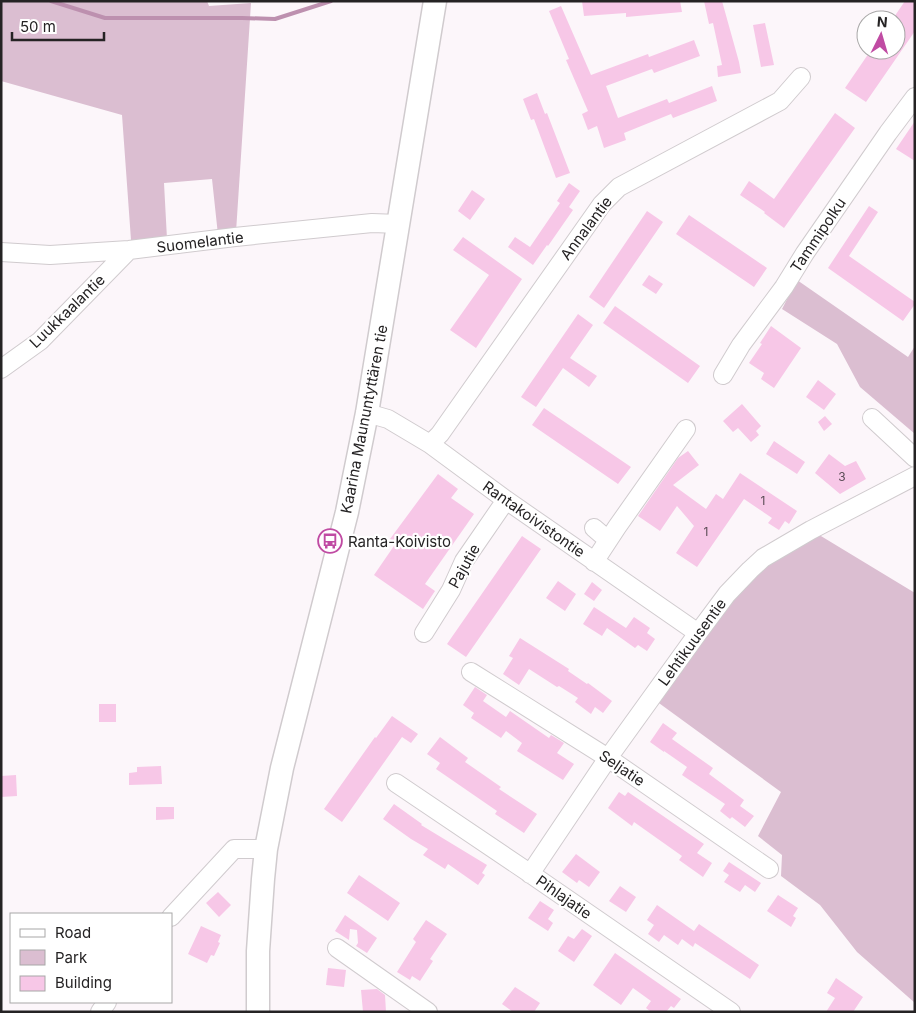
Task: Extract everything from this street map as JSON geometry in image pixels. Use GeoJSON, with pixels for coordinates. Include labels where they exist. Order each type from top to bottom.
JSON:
{"type":"FeatureCollection","features":[{"type":"Feature","properties":{"kind":"main road","name":"Kaarina Maununtyttären tie"},"geometry":{"type":"LineString","coordinates":[[258,1012],[258,951],[266,849],[282,768],[347,512],[367,413],[435,1]]}},
{"type":"Feature","properties":{"kind":"street","name":"Annalantie"},"geometry":{"type":"LineString","coordinates":[[430,444],[446,426],[602,204],[619,187],[780,101],[801,77]]}},
{"type":"Feature","properties":{"kind":"street","name":"Tammipolku"},"geometry":{"type":"LineString","coordinates":[[723,375],[741,345],[784,287],[821,229],[915,97]]}},
{"type":"Feature","properties":{"kind":"street","name":"Suomelantie"},"geometry":{"type":"LineString","coordinates":[[1,252],[50,255],[129,250],[372,222],[399,224]]}},
{"type":"Feature","properties":{"kind":"street","name":"Luukkaalantie"},"geometry":{"type":"LineString","coordinates":[[1,369],[40,341],[129,250]]}},
{"type":"Feature","properties":{"kind":"street","name":"Rantakoivistontie"},"geometry":{"type":"LineString","coordinates":[[367,413],[388,419],[430,444],[506,500],[698,633]]}},
{"type":"Feature","properties":{"kind":"street"},"geometry":{"type":"LineString","coordinates":[[872,418],[915,458]]}},
{"type":"Feature","properties":{"kind":"street"},"geometry":{"type":"LineString","coordinates":[[594,562],[686,430]]}},
{"type":"Feature","properties":{"kind":"street","name":"Lehtikuusentie"},"geometry":{"type":"LineString","coordinates":[[530,874],[608,758],[698,633],[727,594],[750,570],[763,558],[811,530],[915,476]]}},
{"type":"Feature","properties":{"kind":"street","name":"Pajutie"},"geometry":{"type":"LineString","coordinates":[[424,634],[451,590],[464,561],[506,500]]}},
{"type":"Feature","properties":{"kind":"street"},"geometry":{"type":"LineString","coordinates":[[594,528],[608,540]]}},
{"type":"Feature","properties":{"kind":"street","name":"Seljatie"},"geometry":{"type":"LineString","coordinates":[[471,672],[608,758],[769,869]]}},
{"type":"Feature","properties":{"kind":"street","name":"Pihlajatie"},"geometry":{"type":"LineString","coordinates":[[396,783],[731,1012]]}},
{"type":"Feature","properties":{"kind":"street"},"geometry":{"type":"LineString","coordinates":[[172,915],[234,848],[266,849]]}},
{"type":"Feature","properties":{"kind":"street"},"geometry":{"type":"LineString","coordinates":[[338,948],[422,1010]]}},
{"type":"Feature","properties":{"kind":"green space"},"geometry":{"type":"Polygon","coordinates":[[[1,1],[207,1],[209,6],[251,3],[236,232],[218,235],[212,179],[164,183],[167,239],[131,240],[122,115],[1,81],[1,1]]]}},
{"type":"Feature","properties":{"kind":"green space"},"geometry":{"type":"Polygon","coordinates":[[[797,280],[908,357],[915,346],[915,434],[860,387],[837,344],[782,309],[797,280]]]}},
{"type":"Feature","properties":{"kind":"green space"},"geometry":{"type":"Polygon","coordinates":[[[811,530],[915,593],[915,1003],[857,952],[820,905],[781,876],[782,855],[758,836],[781,792],[652,698],[727,594],[811,530]]]}},
{"type":"Feature","properties":{"kind":"building"},"geometry":{"type":"Polygon","coordinates":[[[582,1],[680,1],[682,12],[626,17],[626,13],[584,16],[582,1]]]}},
{"type":"Feature","properties":{"kind":"building"},"geometry":{"type":"Polygon","coordinates":[[[704,1],[722,1],[741,73],[718,77],[717,66],[722,65],[713,23],[709,24],[704,1]]]}},
{"type":"Feature","properties":{"kind":"building"},"geometry":{"type":"Polygon","coordinates":[[[905,1],[915,1],[915,31],[906,44],[906,10],[899,10],[905,1]]]}},
{"type":"Feature","properties":{"kind":"building"},"geometry":{"type":"Polygon","coordinates":[[[561,6],[591,75],[648,54],[649,57],[694,40],[700,56],[654,73],[652,69],[606,86],[618,118],[667,99],[669,103],[712,86],[717,101],[673,118],[671,114],[624,133],[626,140],[604,148],[597,126],[588,130],[582,114],[588,111],[566,60],[569,59],[549,11],[561,6]]]}},
{"type":"Feature","properties":{"kind":"building"},"geometry":{"type":"Polygon","coordinates":[[[765,23],[774,65],[761,67],[753,25],[765,23]]]}},
{"type":"Feature","properties":{"kind":"building"},"geometry":{"type":"Polygon","coordinates":[[[864,60],[895,60],[866,102],[845,88],[864,60]]]}},
{"type":"Feature","properties":{"kind":"building"},"geometry":{"type":"Polygon","coordinates":[[[537,93],[545,114],[547,113],[570,173],[556,178],[534,119],[531,120],[523,99],[537,93]]]}},
{"type":"Feature","properties":{"kind":"building"},"geometry":{"type":"Polygon","coordinates":[[[835,113],[855,128],[784,228],[740,195],[749,181],[774,199],[835,113]]]}},
{"type":"Feature","properties":{"kind":"building"},"geometry":{"type":"Polygon","coordinates":[[[915,121],[915,161],[896,149],[915,121]]]}},
{"type":"Feature","properties":{"kind":"building"},"geometry":{"type":"Polygon","coordinates":[[[569,183],[580,191],[569,207],[573,210],[533,265],[508,247],[515,237],[530,247],[560,203],[557,201],[569,183]]]}},
{"type":"Feature","properties":{"kind":"building"},"geometry":{"type":"Polygon","coordinates":[[[472,190],[485,199],[470,220],[458,211],[472,190]]]}},
{"type":"Feature","properties":{"kind":"building"},"geometry":{"type":"Polygon","coordinates":[[[869,206],[878,212],[849,256],[915,302],[903,321],[828,268],[869,206]]]}},
{"type":"Feature","properties":{"kind":"building"},"geometry":{"type":"Polygon","coordinates":[[[647,211],[663,222],[604,308],[589,297],[647,211]]]}},
{"type":"Feature","properties":{"kind":"building"},"geometry":{"type":"Polygon","coordinates":[[[689,215],[767,268],[754,287],[676,234],[689,215]]]}},
{"type":"Feature","properties":{"kind":"building"},"geometry":{"type":"Polygon","coordinates":[[[463,237],[522,279],[476,348],[450,330],[489,275],[453,250],[463,237]]]}},
{"type":"Feature","properties":{"kind":"building"},"geometry":{"type":"Polygon","coordinates":[[[649,275],[663,284],[656,294],[642,285],[649,275]]]}},
{"type":"Feature","properties":{"kind":"building"},"geometry":{"type":"Polygon","coordinates":[[[615,306],[700,366],[688,383],[603,323],[615,306]]]}},
{"type":"Feature","properties":{"kind":"building"},"geometry":{"type":"Polygon","coordinates":[[[578,314],[593,325],[570,358],[597,376],[589,387],[563,368],[536,407],[521,397],[578,314]]]}},
{"type":"Feature","properties":{"kind":"building"},"geometry":{"type":"Polygon","coordinates":[[[771,326],[801,348],[774,388],[761,379],[764,373],[749,363],[771,326]]]}},
{"type":"Feature","properties":{"kind":"building"},"geometry":{"type":"Polygon","coordinates":[[[818,380],[836,394],[824,410],[806,397],[818,380]]]}},
{"type":"Feature","properties":{"kind":"building"},"geometry":{"type":"Polygon","coordinates":[[[742,404],[761,426],[756,431],[759,435],[751,442],[738,428],[733,432],[723,421],[742,404]]]}},
{"type":"Feature","properties":{"kind":"building"},"geometry":{"type":"Polygon","coordinates":[[[544,408],[631,467],[618,484],[532,425],[544,408]]]}},
{"type":"Feature","properties":{"kind":"building"},"geometry":{"type":"Polygon","coordinates":[[[825,416],[832,424],[824,431],[818,422],[825,416]]]}},
{"type":"Feature","properties":{"kind":"building"},"geometry":{"type":"Polygon","coordinates":[[[774,441],[805,462],[797,474],[766,454],[774,441]]]}},
{"type":"Feature","properties":{"kind":"building"},"geometry":{"type":"Polygon","coordinates":[[[688,451],[699,465],[673,485],[706,509],[716,494],[723,499],[740,473],[797,511],[789,524],[785,521],[779,530],[768,523],[772,518],[744,499],[697,567],[676,553],[694,526],[677,506],[660,531],[638,516],[678,458],[688,451]]]}},
{"type":"Feature","properties":{"kind":"building"},"geometry":{"type":"Polygon","coordinates":[[[829,454],[845,466],[856,461],[866,479],[840,494],[815,473],[829,454]]]}},
{"type":"Feature","properties":{"kind":"building"},"geometry":{"type":"Polygon","coordinates":[[[438,474],[458,489],[451,498],[474,514],[425,584],[435,591],[423,609],[374,575],[396,543],[390,539],[438,474]]]}},
{"type":"Feature","properties":{"kind":"building"},"geometry":{"type":"Polygon","coordinates":[[[522,536],[541,549],[466,657],[447,644],[522,536]]]}},
{"type":"Feature","properties":{"kind":"building"},"geometry":{"type":"Polygon","coordinates":[[[558,581],[576,594],[565,611],[546,598],[558,581]]]}},
{"type":"Feature","properties":{"kind":"building"},"geometry":{"type":"Polygon","coordinates":[[[592,582],[602,590],[594,601],[584,594],[592,582]]]}},
{"type":"Feature","properties":{"kind":"building"},"geometry":{"type":"Polygon","coordinates":[[[594,607],[626,628],[634,617],[650,628],[647,633],[655,639],[647,651],[638,645],[635,648],[607,628],[602,636],[583,624],[594,607]]]}},
{"type":"Feature","properties":{"kind":"building"},"geometry":{"type":"Polygon","coordinates":[[[520,638],[569,669],[568,671],[612,701],[603,713],[595,707],[591,714],[575,702],[578,698],[529,669],[519,685],[503,674],[513,658],[509,656],[520,638]]]}},
{"type":"Feature","properties":{"kind":"building"},"geometry":{"type":"Polygon","coordinates":[[[475,687],[487,695],[483,701],[506,717],[510,711],[549,738],[551,735],[564,743],[557,753],[574,764],[563,780],[517,751],[522,743],[506,731],[501,738],[471,718],[474,713],[463,705],[475,687]]]}},
{"type":"Feature","properties":{"kind":"building"},"geometry":{"type":"Polygon","coordinates":[[[99,704],[116,704],[116,722],[99,722],[99,704]]]}},
{"type":"Feature","properties":{"kind":"building"},"geometry":{"type":"Polygon","coordinates":[[[392,716],[418,734],[411,743],[402,737],[342,822],[324,809],[392,716]]]}},
{"type":"Feature","properties":{"kind":"building"},"geometry":{"type":"Polygon","coordinates":[[[663,723],[677,733],[672,739],[713,768],[709,774],[744,800],[740,806],[754,816],[745,827],[720,811],[725,804],[682,775],[687,767],[650,742],[663,723]]]}},
{"type":"Feature","properties":{"kind":"building"},"geometry":{"type":"Polygon","coordinates":[[[440,737],[468,758],[465,762],[501,787],[499,789],[537,814],[524,833],[495,814],[497,811],[436,769],[440,763],[427,754],[440,737]]]}},
{"type":"Feature","properties":{"kind":"building"},"geometry":{"type":"Polygon","coordinates":[[[161,766],[162,784],[129,785],[129,773],[137,772],[137,767],[161,766]]]}},
{"type":"Feature","properties":{"kind":"building"},"geometry":{"type":"Polygon","coordinates":[[[16,775],[17,796],[1,797],[1,776],[16,775]]]}},
{"type":"Feature","properties":{"kind":"building"},"geometry":{"type":"Polygon","coordinates":[[[619,792],[625,796],[628,792],[704,844],[697,853],[712,863],[703,877],[679,860],[682,856],[634,822],[632,826],[608,808],[619,792]]]}},
{"type":"Feature","properties":{"kind":"building"},"geometry":{"type":"Polygon","coordinates":[[[394,804],[421,825],[487,865],[482,873],[485,875],[478,885],[448,864],[445,869],[423,855],[428,849],[383,819],[394,804]]]}},
{"type":"Feature","properties":{"kind":"building"},"geometry":{"type":"Polygon","coordinates":[[[156,807],[174,807],[174,819],[156,820],[156,807]]]}},
{"type":"Feature","properties":{"kind":"building"},"geometry":{"type":"Polygon","coordinates":[[[576,854],[600,872],[589,887],[579,880],[577,883],[562,872],[576,854]]]}},
{"type":"Feature","properties":{"kind":"building"},"geometry":{"type":"Polygon","coordinates":[[[729,862],[761,883],[755,892],[745,885],[740,892],[724,882],[729,875],[723,871],[729,862]]]}},
{"type":"Feature","properties":{"kind":"building"},"geometry":{"type":"Polygon","coordinates":[[[359,875],[400,903],[388,921],[347,893],[359,875]]]}},
{"type":"Feature","properties":{"kind":"building"},"geometry":{"type":"Polygon","coordinates":[[[620,886],[636,897],[626,912],[609,901],[620,886]]]}},
{"type":"Feature","properties":{"kind":"building"},"geometry":{"type":"Polygon","coordinates":[[[218,892],[231,905],[219,917],[206,903],[218,892]]]}},
{"type":"Feature","properties":{"kind":"building"},"geometry":{"type":"Polygon","coordinates":[[[778,895],[798,908],[793,916],[796,918],[791,927],[767,911],[778,895]]]}},
{"type":"Feature","properties":{"kind":"building"},"geometry":{"type":"Polygon","coordinates":[[[540,901],[554,910],[548,919],[553,923],[548,931],[528,918],[540,901]]]}},
{"type":"Feature","properties":{"kind":"building"},"geometry":{"type":"Polygon","coordinates":[[[657,905],[694,931],[699,924],[759,965],[750,979],[695,943],[693,947],[682,939],[678,945],[664,935],[659,942],[648,934],[654,925],[647,920],[657,905]]]}},
{"type":"Feature","properties":{"kind":"building"},"geometry":{"type":"Polygon","coordinates":[[[345,915],[377,938],[367,953],[356,946],[358,943],[357,930],[350,929],[349,940],[335,931],[345,915]]]}},
{"type":"Feature","properties":{"kind":"building"},"geometry":{"type":"Polygon","coordinates":[[[426,920],[447,934],[430,959],[433,961],[420,981],[412,976],[410,980],[397,972],[416,942],[413,939],[426,920]]]}},
{"type":"Feature","properties":{"kind":"building"},"geometry":{"type":"Polygon","coordinates":[[[201,926],[221,935],[218,942],[220,943],[214,956],[211,955],[207,963],[188,954],[201,926]]]}},
{"type":"Feature","properties":{"kind":"building"},"geometry":{"type":"Polygon","coordinates":[[[582,929],[592,936],[574,962],[558,951],[568,936],[574,939],[582,929]]]}},
{"type":"Feature","properties":{"kind":"building"},"geometry":{"type":"Polygon","coordinates":[[[615,953],[681,999],[674,1008],[671,1006],[666,1012],[651,1012],[646,1008],[651,1001],[633,988],[621,1005],[593,985],[615,953]]]}},
{"type":"Feature","properties":{"kind":"building"},"geometry":{"type":"Polygon","coordinates":[[[328,968],[346,970],[344,987],[326,985],[328,968]]]}},
{"type":"Feature","properties":{"kind":"building"},"geometry":{"type":"Polygon","coordinates":[[[836,978],[863,997],[853,1012],[826,1012],[835,998],[827,993],[836,978]]]}},
{"type":"Feature","properties":{"kind":"building"},"geometry":{"type":"Polygon","coordinates":[[[515,987],[540,1003],[534,1012],[513,1012],[502,1004],[515,987]]]}},
{"type":"Feature","properties":{"kind":"building"},"geometry":{"type":"Polygon","coordinates":[[[377,989],[385,995],[386,1012],[363,1012],[361,990],[377,989]]]}},
{"type":"Feature","properties":{"kind":"waterway"},"geometry":{"type":"LineString","coordinates":[[51,1],[105,18],[275,19],[331,1]]}},
{"type":"Feature","properties":{"kind":"place","name":"Ranta-Koivisto"},"geometry":{"type":"Point","coordinates":[330,541]}}]}
